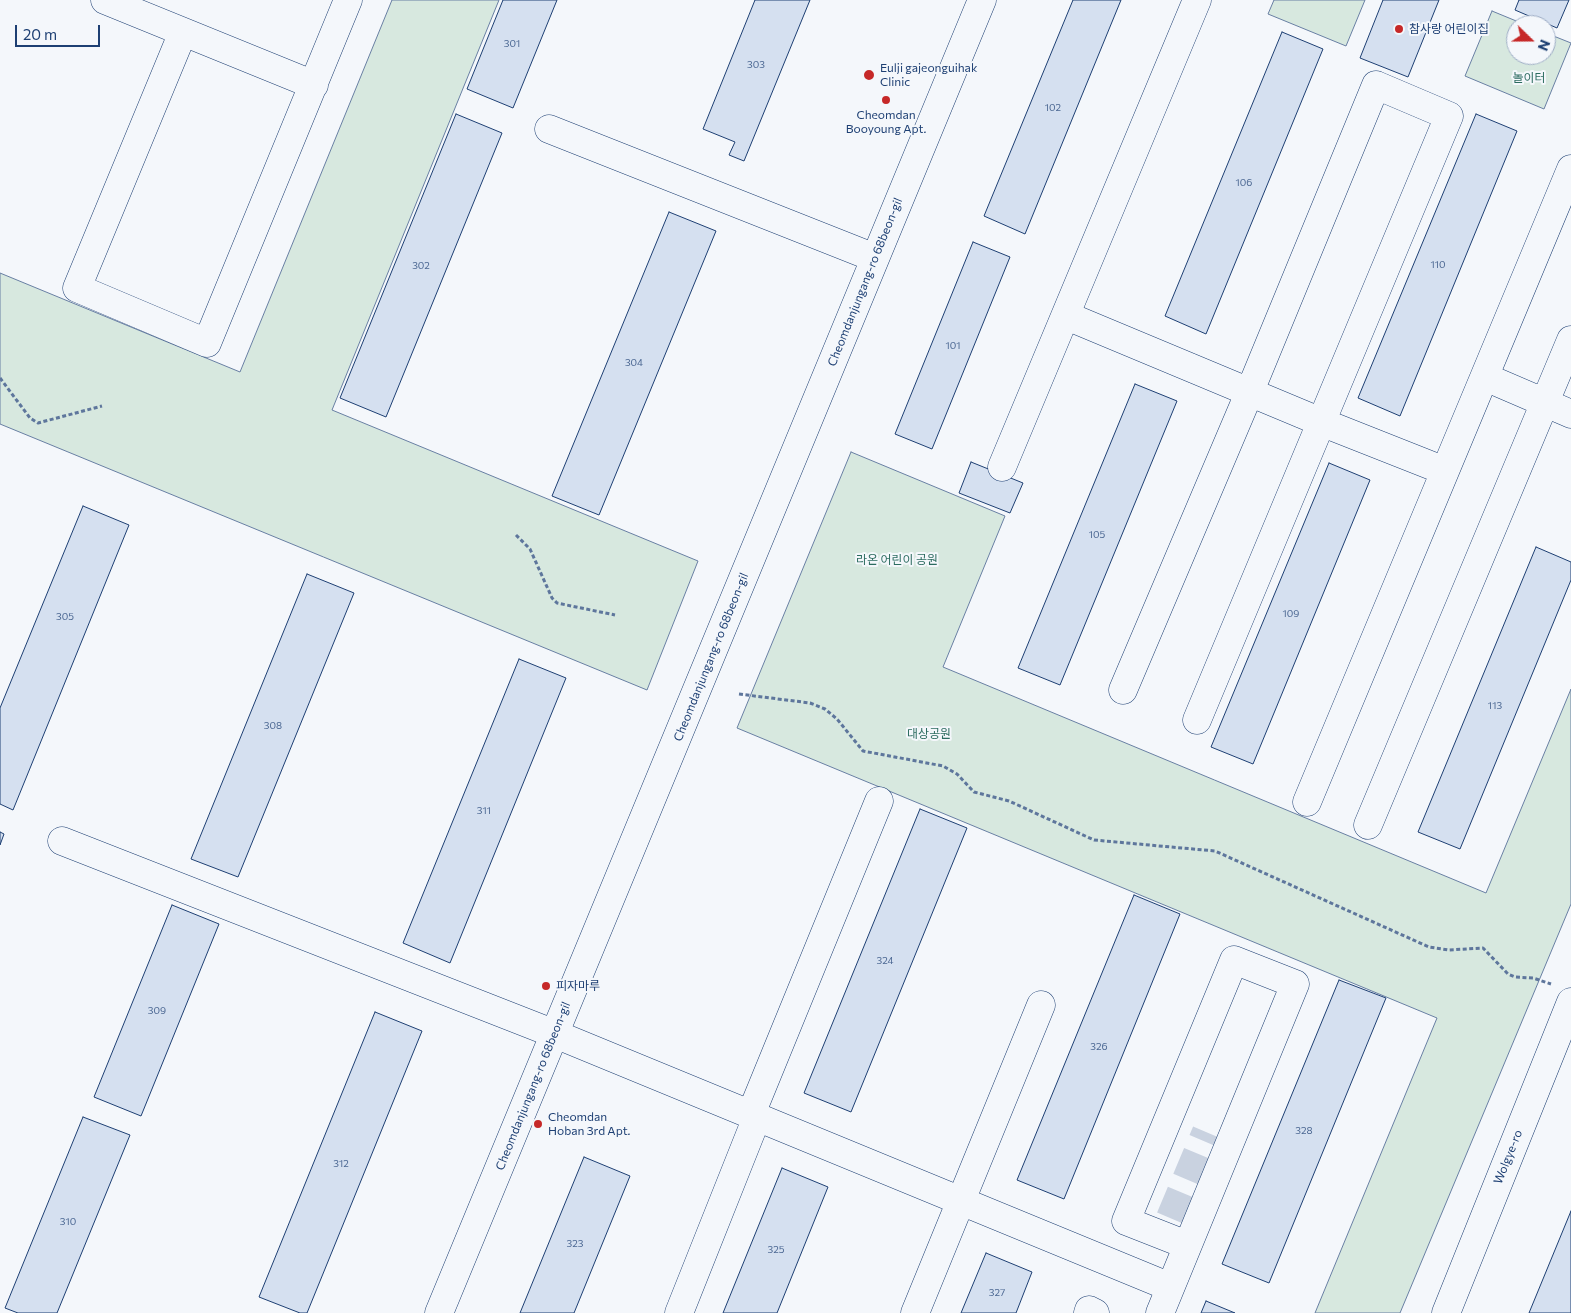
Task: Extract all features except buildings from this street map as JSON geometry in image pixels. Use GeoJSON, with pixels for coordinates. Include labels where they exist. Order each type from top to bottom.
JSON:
{"type":"FeatureCollection","features":[{"type":"Feature","properties":{"kind":"street"},"geometry":{"type":"LineString","coordinates":[[183,32],[77,288],[207,343],[348,0]]}},
{"type":"Feature","properties":{"kind":"street","name":"Cheomdanjungang-ro 68beon-gil"},"geometry":{"type":"LineString","coordinates":[[440,1313],[982,0]]}},
{"type":"Feature","properties":{"kind":"street"},"geometry":{"type":"LineString","coordinates":[[1002,467],[1198,0]]}},
{"type":"Feature","properties":{"kind":"street"},"geometry":{"type":"LineString","coordinates":[[109,1],[314,85]]}},
{"type":"Feature","properties":{"kind":"street"},"geometry":{"type":"LineString","coordinates":[[1123,690],[1250,391],[1376,85],[1449,116],[1197,720]]}},
{"type":"Feature","properties":{"kind":"street"},"geometry":{"type":"LineString","coordinates":[[549,129],[875,258]]}},
{"type":"Feature","properties":{"kind":"street"},"geometry":{"type":"LineString","coordinates":[[1308,802],[1571,170]]}},
{"type":"Feature","properties":{"kind":"street"},"geometry":{"type":"LineString","coordinates":[[1067,316],[1321,422],[1445,471]]}},
{"type":"Feature","properties":{"kind":"street"},"geometry":{"type":"LineString","coordinates":[[1368,825],[1571,340]]}},
{"type":"Feature","properties":{"kind":"street"},"geometry":{"type":"LineString","coordinates":[[1485,377],[1571,414]]}},
{"type":"Feature","properties":{"kind":"street"},"geometry":{"type":"LineString","coordinates":[[678,1313],[879,801]]}},
{"type":"Feature","properties":{"kind":"street"},"geometry":{"type":"LineString","coordinates":[[62,841],[555,1034],[1170,1287]]}},
{"type":"Feature","properties":{"kind":"street"},"geometry":{"type":"LineString","coordinates":[[1160,1313],[1170,1287],[1173,1233],[1295,984],[1234,960],[1126,1221],[1173,1233]]}},
{"type":"Feature","properties":{"kind":"street","name":"Wolgye-ro"},"geometry":{"type":"LineString","coordinates":[[1446,1313],[1571,1002]]}},
{"type":"Feature","properties":{"kind":"street"},"geometry":{"type":"LineString","coordinates":[[915,1313],[1041,1005]]}},
{"type":"Feature","properties":{"kind":"street"},"geometry":{"type":"LineString","coordinates":[[1088,1313],[1089,1310],[1095,1313]]}},
{"type":"Feature","properties":{"kind":"path"},"geometry":{"type":"LineString","coordinates":[[0,378],[30,418],[38,423],[102,406]]}},
{"type":"Feature","properties":{"kind":"path"},"geometry":{"type":"LineString","coordinates":[[516,535],[530,549],[552,598],[557,603],[615,615]]}},
{"type":"Feature","properties":{"kind":"path"},"geometry":{"type":"LineString","coordinates":[[739,694],[810,703],[837,719],[863,751],[944,766],[957,774],[974,792],[1009,801],[1094,840],[1215,851],[1429,947],[1449,950],[1483,948],[1508,974],[1545,982]]}},
{"type":"Feature","properties":{"kind":"green space"},"geometry":{"type":"Polygon","coordinates":[[[392,0],[499,0],[332,410],[698,561],[647,690],[0,424],[0,273],[240,372],[392,0]]]}},
{"type":"Feature","properties":{"kind":"green space"},"geometry":{"type":"Polygon","coordinates":[[[1274,0],[1365,0],[1346,46],[1268,14],[1274,0]]]}},
{"type":"Feature","properties":{"kind":"green space","name":"놀이터"},"geometry":{"type":"Polygon","coordinates":[[[1492,11],[1506,17],[1506,65],[1556,65],[1556,37],[1571,43],[1544,109],[1465,76],[1492,11]]]}},
{"type":"Feature","properties":{"kind":"green space","name":"대상공원"},"geometry":{"type":"Polygon","coordinates":[[[851,452],[1005,516],[943,667],[1486,893],[1571,689],[1571,904],[1400,1313],[1315,1313],[1437,1018],[737,728],[851,452]]]}},
{"type":"Feature","properties":{"kind":"tunnel"},"geometry":{"type":"LineString","coordinates":[[1170,1218],[1206,1132]]}},
{"type":"Feature","properties":{"kind":"place","name":"참사랑 어린이집"},"geometry":{"type":"Point","coordinates":[1399,29]}},
{"type":"Feature","properties":{"kind":"place","name":"Eulji gajeonguihak Clinic"},"geometry":{"type":"Point","coordinates":[869,75]}},
{"type":"Feature","properties":{"kind":"place","name":"Cheomdan Booyoung Apt."},"geometry":{"type":"Point","coordinates":[886,100]}},
{"type":"Feature","properties":{"kind":"place","name":"피자마루"},"geometry":{"type":"Point","coordinates":[546,986]}},
{"type":"Feature","properties":{"kind":"place","name":"Cheomdan Hoban 3rd Apt."},"geometry":{"type":"Point","coordinates":[538,1124]}},
{"type":"Feature","properties":{"kind":"park label","name":"라온 어린이 공원"},"geometry":{"type":"Point","coordinates":[897,560]}}]}
